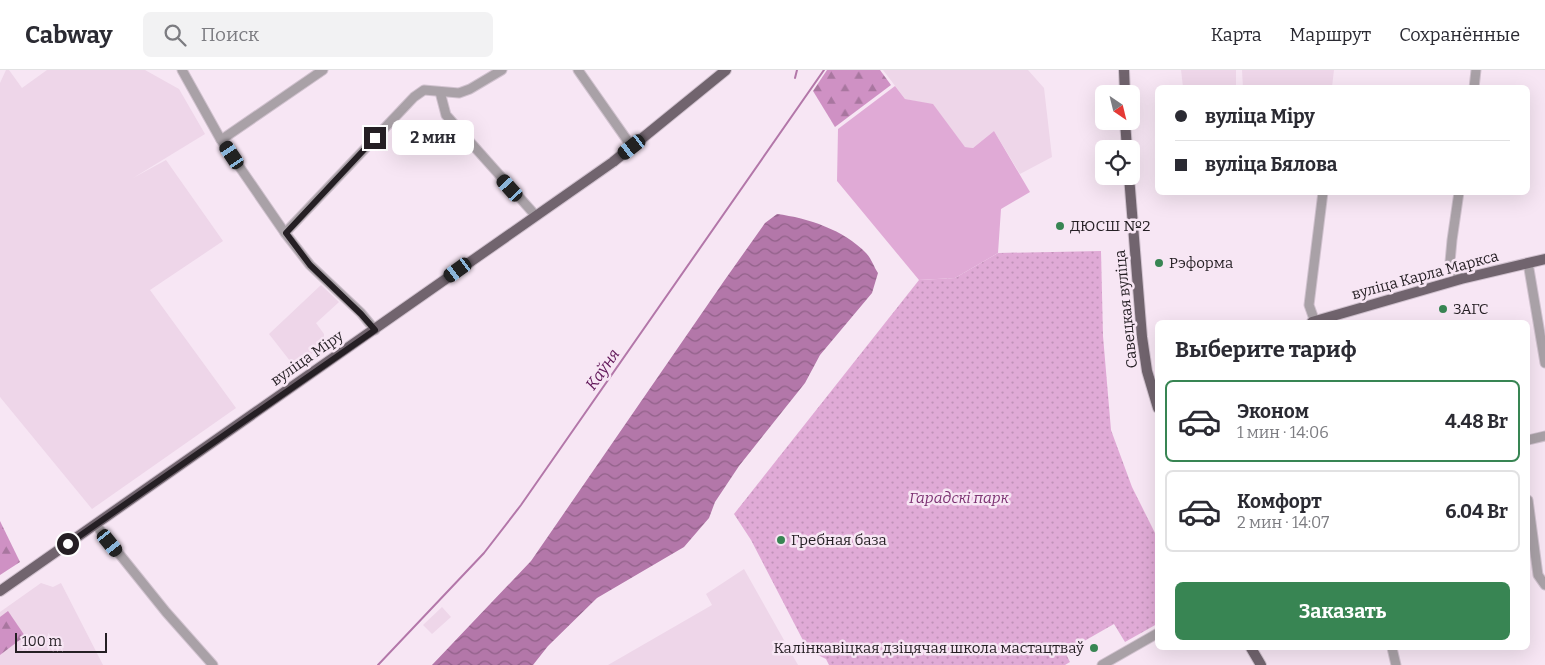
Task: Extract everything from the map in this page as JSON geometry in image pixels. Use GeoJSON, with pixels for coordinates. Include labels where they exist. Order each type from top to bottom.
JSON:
{"type":"FeatureCollection","features":[{"type":"Feature","properties":{"kind":"main road","name":"вуліца Міру"},"geometry":{"type":"LineString","coordinates":[[0,591],[536,216],[632,147],[726,70]]}},
{"type":"Feature","properties":{"kind":"main road"},"geometry":{"type":"LineString","coordinates":[[1124,70],[1125,85]]}},
{"type":"Feature","properties":{"kind":"main road","name":"Савецкая вуліца"},"geometry":{"type":"LineString","coordinates":[[1130,185],[1142,337],[1147,371],[1155,398]]}},
{"type":"Feature","properties":{"kind":"main road","name":"вуліца Карла Маркса"},"geometry":{"type":"LineString","coordinates":[[1321,320],[1461,279],[1545,259]]}},
{"type":"Feature","properties":{"kind":"main road"},"geometry":{"type":"LineString","coordinates":[[1147,371],[1155,369]]}},
{"type":"Feature","properties":{"kind":"main road"},"geometry":{"type":"LineString","coordinates":[[1252,650],[1261,665]]}},
{"type":"Feature","properties":{"kind":"street"},"geometry":{"type":"LineString","coordinates":[[182,70],[222,140],[286,233],[310,265],[375,330]]}},
{"type":"Feature","properties":{"kind":"street"},"geometry":{"type":"LineString","coordinates":[[222,140],[323,70]]}},
{"type":"Feature","properties":{"kind":"street"},"geometry":{"type":"LineString","coordinates":[[286,233],[414,97],[424,90],[459,93],[470,89],[502,70]]}},
{"type":"Feature","properties":{"kind":"street"},"geometry":{"type":"LineString","coordinates":[[578,70],[632,147]]}},
{"type":"Feature","properties":{"kind":"street"},"geometry":{"type":"LineString","coordinates":[[1474,85],[1476,70]]}},
{"type":"Feature","properties":{"kind":"street"},"geometry":{"type":"LineString","coordinates":[[440,92],[446,115],[536,216]]}},
{"type":"Feature","properties":{"kind":"street"},"geometry":{"type":"LineString","coordinates":[[1313,320],[1309,305],[1323,195]]}},
{"type":"Feature","properties":{"kind":"street"},"geometry":{"type":"LineString","coordinates":[[1459,195],[1450,262],[1461,279]]}},
{"type":"Feature","properties":{"kind":"street"},"geometry":{"type":"LineString","coordinates":[[1528,264],[1545,363]]}},
{"type":"Feature","properties":{"kind":"street"},"geometry":{"type":"LineString","coordinates":[[1530,440],[1545,436]]}},
{"type":"Feature","properties":{"kind":"street"},"geometry":{"type":"LineString","coordinates":[[1530,515],[1538,575],[1545,584]]}},
{"type":"Feature","properties":{"kind":"street"},"geometry":{"type":"LineString","coordinates":[[96,524],[166,612],[213,665]]}},
{"type":"Feature","properties":{"kind":"street"},"geometry":{"type":"LineString","coordinates":[[1102,665],[1155,636]]}},
{"type":"Feature","properties":{"kind":"street"},"geometry":{"type":"LineString","coordinates":[[1392,650],[1396,665]]}},
{"type":"Feature","properties":{"kind":"shaded area"},"geometry":{"type":"Polygon","coordinates":[[[6,70],[9,70],[22,88],[47,70],[145,70],[179,89],[205,134],[133,178],[166,160],[223,241],[150,290],[236,408],[92,509],[0,397],[0,83],[6,70]]]}},
{"type":"Feature","properties":{"kind":"shaded area"},"geometry":{"type":"Polygon","coordinates":[[[883,70],[1028,70],[1044,88],[1052,157],[1020,174],[994,131],[973,148],[965,147],[933,105],[905,99],[883,70]]]}},
{"type":"Feature","properties":{"kind":"shaded area"},"geometry":{"type":"Polygon","coordinates":[[[1181,70],[1236,70],[1236,85],[1183,85],[1181,70]]]}},
{"type":"Feature","properties":{"kind":"shaded area"},"geometry":{"type":"Polygon","coordinates":[[[1242,70],[1334,70],[1332,85],[1243,85],[1242,70]]]}},
{"type":"Feature","properties":{"kind":"shaded area"},"geometry":{"type":"Polygon","coordinates":[[[321,285],[339,302],[316,323],[324,334],[324,345],[294,366],[269,334],[321,285]]]}},
{"type":"Feature","properties":{"kind":"shaded area"},"geometry":{"type":"Polygon","coordinates":[[[744,569],[798,665],[608,665],[712,605],[706,594],[744,569]]]}},
{"type":"Feature","properties":{"kind":"shaded area"},"geometry":{"type":"Polygon","coordinates":[[[41,583],[53,587],[61,583],[103,665],[0,665],[0,612],[41,583]]]}},
{"type":"Feature","properties":{"kind":"shaded area"},"geometry":{"type":"Polygon","coordinates":[[[442,607],[451,617],[432,634],[423,625],[442,607]]]}},
{"type":"Feature","properties":{"kind":"green space"},"geometry":{"type":"Polygon","coordinates":[[[827,70],[880,70],[891,85],[835,127],[813,91],[827,70]]]}},
{"type":"Feature","properties":{"kind":"green space"},"geometry":{"type":"Polygon","coordinates":[[[895,86],[905,99],[933,104],[965,147],[973,148],[994,131],[1030,192],[1001,209],[998,253],[955,278],[919,280],[837,181],[838,129],[895,86]]]}},
{"type":"Feature","properties":{"kind":"green space","name":"Гарадскі парк"},"geometry":{"type":"Polygon","coordinates":[[[1101,251],[1103,336],[1111,430],[1132,487],[1155,533],[1155,625],[1125,642],[1114,624],[1065,652],[1070,662],[1065,665],[829,665],[826,659],[808,650],[751,540],[734,514],[919,280],[955,278],[998,253],[1101,251]]]}},
{"type":"Feature","properties":{"kind":"green space"},"geometry":{"type":"Polygon","coordinates":[[[0,521],[20,562],[0,575],[0,521]]]}},
{"type":"Feature","properties":{"kind":"green space"},"geometry":{"type":"Polygon","coordinates":[[[8,611],[25,636],[0,655],[0,617],[8,611]]]}},
{"type":"Feature","properties":{"kind":"water"},"geometry":{"type":"Polygon","coordinates":[[[777,214],[825,226],[847,238],[866,253],[878,273],[872,293],[820,355],[805,383],[739,466],[715,502],[709,518],[684,547],[597,598],[548,646],[533,665],[432,665],[531,561],[765,223],[777,214]]]}},
{"type":"Feature","properties":{"kind":"waterway"},"geometry":{"type":"LineString","coordinates":[[795,78],[797,70]]}},
{"type":"Feature","properties":{"kind":"waterway","name":"Каўня"},"geometry":{"type":"LineString","coordinates":[[378,665],[484,553],[521,505],[824,70]]}},
{"type":"Feature","properties":{"kind":"place","name":"ДЮСШ №2"},"geometry":{"type":"Point","coordinates":[1060,226]}},
{"type":"Feature","properties":{"kind":"place","name":"Рэформа"},"geometry":{"type":"Point","coordinates":[1159,263]}},
{"type":"Feature","properties":{"kind":"place","name":"ЗАГС"},"geometry":{"type":"Point","coordinates":[1443,309]}},
{"type":"Feature","properties":{"kind":"place","name":"Гребная база"},"geometry":{"type":"Point","coordinates":[781,540]}},
{"type":"Feature","properties":{"kind":"place","name":"Калінкавіцкая дзіцячая школа мастацтваў"},"geometry":{"type":"Point","coordinates":[1094,648]}},
{"type":"Feature","properties":{"kind":"route"},"geometry":{"type":"LineString","coordinates":[[68,544],[375,330],[310,265],[286,233],[375,138]]}}]}
